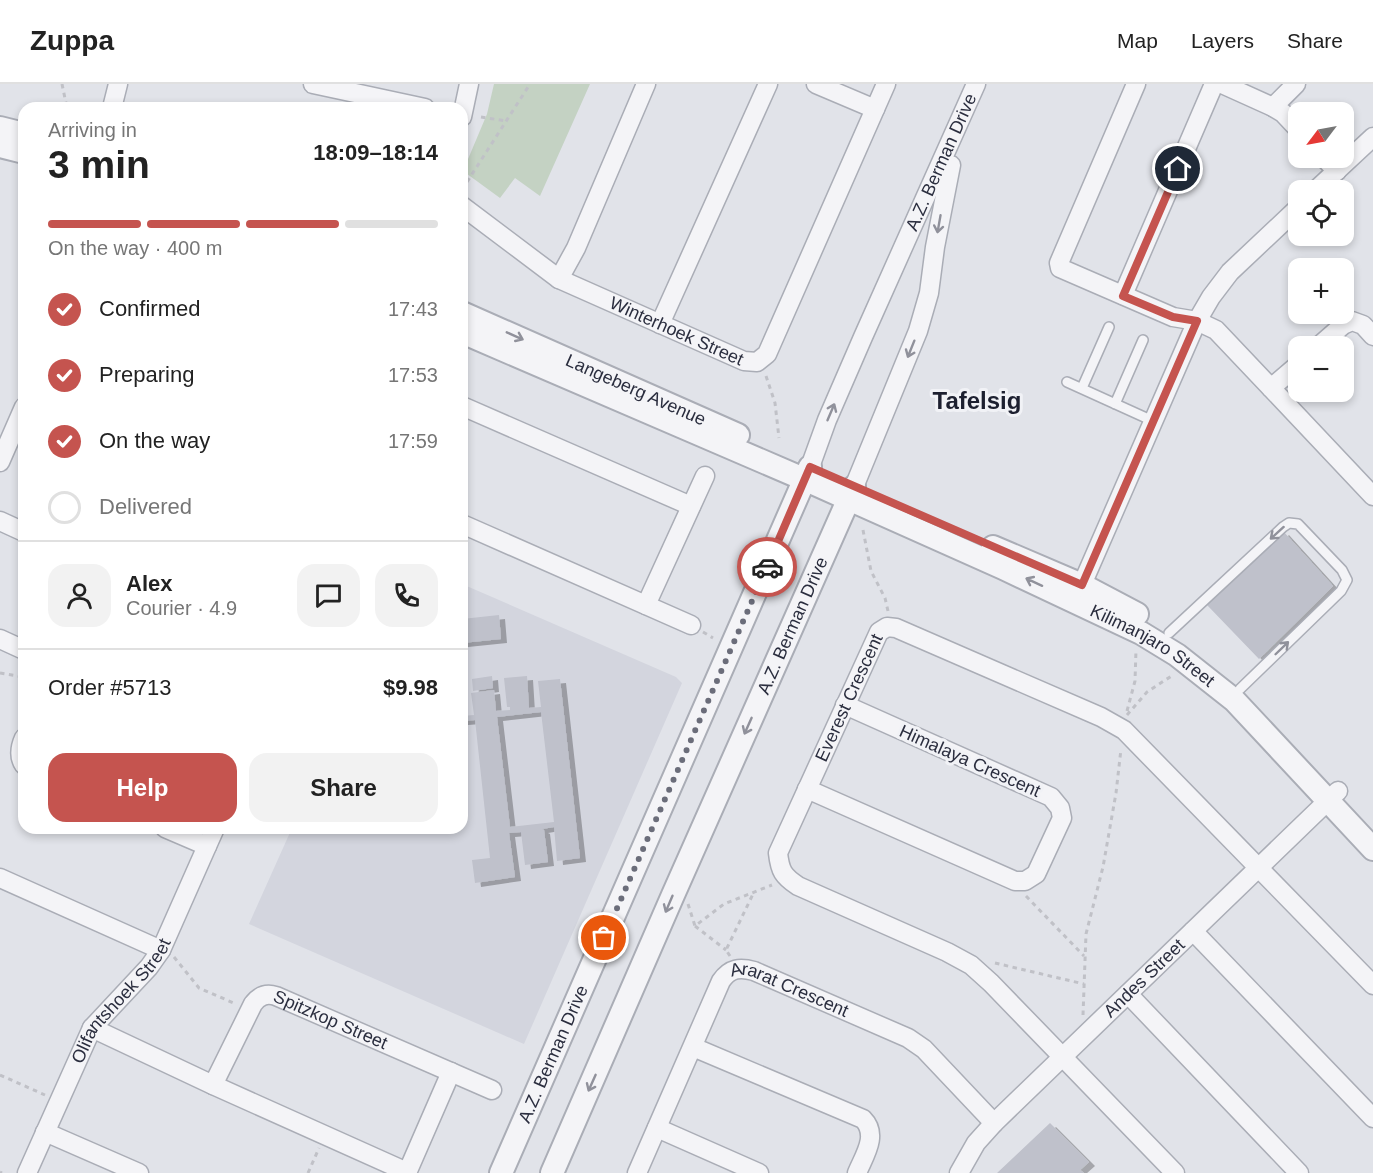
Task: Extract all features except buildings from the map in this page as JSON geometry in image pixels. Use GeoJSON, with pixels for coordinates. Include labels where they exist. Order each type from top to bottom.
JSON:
{"type":"FeatureCollection","features":[{"type":"Feature","properties":{"kind":"street"},"geometry":{"type":"LineString","coordinates":[[114,102],[118,84]]}},
{"type":"Feature","properties":{"kind":"street"},"geometry":{"type":"LineString","coordinates":[[313,84],[397,102]]}},
{"type":"Feature","properties":{"kind":"street"},"geometry":{"type":"LineString","coordinates":[[468,102],[469,84]]}},
{"type":"Feature","properties":{"kind":"street"},"geometry":{"type":"LineString","coordinates":[[559,279],[576,248],[646,84]]}},
{"type":"Feature","properties":{"kind":"street"},"geometry":{"type":"LineString","coordinates":[[660,324],[768,84]]}},
{"type":"Feature","properties":{"kind":"street"},"geometry":{"type":"LineString","coordinates":[[816,84],[875,110]]}},
{"type":"Feature","properties":{"kind":"street","name":"Winterhoek Street"},"geometry":{"type":"LineString","coordinates":[[468,211],[559,279],[744,361],[757,362],[767,354],[886,84]]}},
{"type":"Feature","properties":{"kind":"street"},"geometry":{"type":"LineString","coordinates":[[966,105],[976,84]]}},
{"type":"Feature","properties":{"kind":"street"},"geometry":{"type":"LineString","coordinates":[[1136,84],[1059,263],[1060,268],[1173,317],[1197,321],[1216,330],[1373,496]]}},
{"type":"Feature","properties":{"kind":"street"},"geometry":{"type":"LineString","coordinates":[[1123,296],[1214,84]]}},
{"type":"Feature","properties":{"kind":"street"},"geometry":{"type":"LineString","coordinates":[[1222,84],[1273,107],[1288,119]]}},
{"type":"Feature","properties":{"kind":"street"},"geometry":{"type":"LineString","coordinates":[[1273,107],[1296,84]]}},
{"type":"Feature","properties":{"kind":"street","name":"A.Z. Berman Drive"},"geometry":{"type":"LineString","coordinates":[[501,1173],[808,473],[827,420],[858,347],[931,188],[966,105]]}},
{"type":"Feature","properties":{"kind":"street","name":"A.Z. Berman Drive"},"geometry":{"type":"LineString","coordinates":[[552,1173],[852,493],[918,331],[929,293],[944,190],[966,105]]}},
{"type":"Feature","properties":{"kind":"street"},"geometry":{"type":"LineString","coordinates":[[0,128],[18,132]]}},
{"type":"Feature","properties":{"kind":"street"},"geometry":{"type":"LineString","coordinates":[[1327,180],[1373,137]]}},
{"type":"Feature","properties":{"kind":"street"},"geometry":{"type":"LineString","coordinates":[[0,146],[18,150]]}},
{"type":"Feature","properties":{"kind":"street"},"geometry":{"type":"LineString","coordinates":[[1334,168],[1337,171]]}},
{"type":"Feature","properties":{"kind":"street"},"geometry":{"type":"LineString","coordinates":[[1078,593],[1197,321],[1210,297],[1230,272],[1288,217]]}},
{"type":"Feature","properties":{"kind":"street","name":"Langeberg Avenue"},"geometry":{"type":"LineString","coordinates":[[468,316],[808,473]]}},
{"type":"Feature","properties":{"kind":"street"},"geometry":{"type":"LineString","coordinates":[[1330,336],[1343,325],[1352,321],[1363,325],[1373,336]]}},
{"type":"Feature","properties":{"kind":"street","name":"Langeberg Avenue"},"geometry":{"type":"LineString","coordinates":[[468,334],[808,473]]}},
{"type":"Feature","properties":{"kind":"street"},"geometry":{"type":"LineString","coordinates":[[1271,388],[1288,373]]}},
{"type":"Feature","properties":{"kind":"street"},"geometry":{"type":"LineString","coordinates":[[468,409],[691,506]]}},
{"type":"Feature","properties":{"kind":"street"},"geometry":{"type":"LineString","coordinates":[[0,462],[18,422]]}},
{"type":"Feature","properties":{"kind":"street","name":"Kilimanjaro Street"},"geometry":{"type":"LineString","coordinates":[[808,473],[1078,593],[1139,615],[1169,633],[1212,663],[1240,689],[1333,796],[1373,849]]}},
{"type":"Feature","properties":{"kind":"street"},"geometry":{"type":"LineString","coordinates":[[646,605],[705,476]]}},
{"type":"Feature","properties":{"kind":"street"},"geometry":{"type":"LineString","coordinates":[[0,521],[18,529]]}},
{"type":"Feature","properties":{"kind":"street"},"geometry":{"type":"LineString","coordinates":[[468,527],[691,625]]}},
{"type":"Feature","properties":{"kind":"street","name":"Kilimanjaro Street"},"geometry":{"type":"LineString","coordinates":[[1078,593],[1206,677],[1247,712],[1333,796],[1373,828]]}},
{"type":"Feature","properties":{"kind":"street","name":"Everest Crescent"},"geometry":{"type":"LineString","coordinates":[[1175,1173],[992,983],[971,965],[947,952],[798,886],[780,869],[778,853],[877,635],[887,627],[896,628],[1101,717],[1124,730],[1373,985]]}},
{"type":"Feature","properties":{"kind":"street"},"geometry":{"type":"LineString","coordinates":[[0,639],[18,647]]}},
{"type":"Feature","properties":{"kind":"street","name":"Himalaya Crescent"},"geometry":{"type":"LineString","coordinates":[[807,789],[1015,881],[1026,881],[1036,874],[1062,818],[1060,807],[1051,797],[845,705]]}},
{"type":"Feature","properties":{"kind":"street","name":"Andes Street"},"geometry":{"type":"LineString","coordinates":[[959,1173],[976,1143],[994,1123],[1333,796]]}},
{"type":"Feature","properties":{"kind":"street"},"geometry":{"type":"LineString","coordinates":[[179,834],[207,846]]}},
{"type":"Feature","properties":{"kind":"street","name":"Olifantshoek Street"},"geometry":{"type":"LineString","coordinates":[[27,1173],[92,1028],[166,952],[212,834]]}},
{"type":"Feature","properties":{"kind":"street"},"geometry":{"type":"LineString","coordinates":[[0,878],[166,952]]}},
{"type":"Feature","properties":{"kind":"street"},"geometry":{"type":"LineString","coordinates":[[1193,931],[1373,1118]]}},
{"type":"Feature","properties":{"kind":"street","name":"Ararat Crescent"},"geometry":{"type":"LineString","coordinates":[[638,1173],[722,981],[730,971],[737,968],[754,971],[908,1038],[924,1049],[994,1123]]}},
{"type":"Feature","properties":{"kind":"street","name":"Spitzkop Street"},"geometry":{"type":"LineString","coordinates":[[213,1086],[255,1000],[268,994],[492,1090]]}},
{"type":"Feature","properties":{"kind":"street"},"geometry":{"type":"LineString","coordinates":[[1128,994],[1299,1173]]}},
{"type":"Feature","properties":{"kind":"street"},"geometry":{"type":"LineString","coordinates":[[92,1028],[213,1086],[407,1172],[451,1072]]}},
{"type":"Feature","properties":{"kind":"street"},"geometry":{"type":"LineString","coordinates":[[693,1047],[863,1119],[870,1129],[871,1140],[857,1173]]}},
{"type":"Feature","properties":{"kind":"street"},"geometry":{"type":"LineString","coordinates":[[657,1128],[759,1173]]}},
{"type":"Feature","properties":{"kind":"street"},"geometry":{"type":"LineString","coordinates":[[45,1132],[139,1173]]}},
{"type":"Feature","properties":{"kind":"lane"},"geometry":{"type":"LineString","coordinates":[[1082,388],[1109,327]]}},
{"type":"Feature","properties":{"kind":"lane"},"geometry":{"type":"LineString","coordinates":[[1115,404],[1143,340]]}},
{"type":"Feature","properties":{"kind":"lane"},"geometry":{"type":"LineString","coordinates":[[1067,382],[1153,421]]}},
{"type":"Feature","properties":{"kind":"lane"},"geometry":{"type":"LineString","coordinates":[[1169,633],[1283,527],[1289,523],[1298,524],[1342,570],[1347,580],[1345,586],[1240,689]]}},
{"type":"Feature","properties":{"kind":"path"},"geometry":{"type":"LineString","coordinates":[[62,84],[66,102]]}},
{"type":"Feature","properties":{"kind":"path"},"geometry":{"type":"LineString","coordinates":[[468,180],[530,84]]}},
{"type":"Feature","properties":{"kind":"path"},"geometry":{"type":"LineString","coordinates":[[468,117],[506,121]]}},
{"type":"Feature","properties":{"kind":"path"},"geometry":{"type":"LineString","coordinates":[[762,369],[775,404],[779,438]]}},
{"type":"Feature","properties":{"kind":"path"},"geometry":{"type":"LineString","coordinates":[[863,530],[872,571],[885,598],[889,619]]}},
{"type":"Feature","properties":{"kind":"path"},"geometry":{"type":"LineString","coordinates":[[1126,720],[1135,681],[1136,644]]}},
{"type":"Feature","properties":{"kind":"path"},"geometry":{"type":"LineString","coordinates":[[1127,713],[1147,692],[1180,669]]}},
{"type":"Feature","properties":{"kind":"path"},"geometry":{"type":"LineString","coordinates":[[0,674],[18,676]]}},
{"type":"Feature","properties":{"kind":"path"},"geometry":{"type":"LineString","coordinates":[[1082,1025],[1086,934],[1103,867],[1116,793],[1121,743]]}},
{"type":"Feature","properties":{"kind":"path"},"geometry":{"type":"LineString","coordinates":[[695,926],[724,904],[773,884]]}},
{"type":"Feature","properties":{"kind":"path"},"geometry":{"type":"LineString","coordinates":[[726,950],[754,891]]}},
{"type":"Feature","properties":{"kind":"path"},"geometry":{"type":"LineString","coordinates":[[1023,893],[1085,957]]}},
{"type":"Feature","properties":{"kind":"path"},"geometry":{"type":"LineString","coordinates":[[688,903],[695,926],[726,950],[737,968]]}},
{"type":"Feature","properties":{"kind":"path"},"geometry":{"type":"LineString","coordinates":[[166,952],[199,988],[237,1005],[255,1000]]}},
{"type":"Feature","properties":{"kind":"path"},"geometry":{"type":"LineString","coordinates":[[971,965],[989,962],[1084,984]]}},
{"type":"Feature","properties":{"kind":"path"},"geometry":{"type":"LineString","coordinates":[[0,1075],[60,1101]]}},
{"type":"Feature","properties":{"kind":"path"},"geometry":{"type":"LineString","coordinates":[[308,1173],[325,1136]]}},
{"type":"Feature","properties":{"kind":"shaded area"},"geometry":{"type":"Polygon","coordinates":[[[468,587],[676,677],[682,683],[524,1044],[249,924],[289,834],[468,834],[468,587]]]}},
{"type":"Feature","properties":{"kind":"green space"},"geometry":{"type":"Polygon","coordinates":[[[494,84],[590,84],[540,196],[515,178],[500,198],[468,175],[468,159],[487,114],[494,84]]]}},
{"type":"Feature","properties":{"kind":"way so far"},"geometry":{"type":"LineString","coordinates":[[604,938],[767,567]]}},
{"type":"Feature","properties":{"kind":"district","name":"Tafelsig"},"geometry":{"type":"Point","coordinates":[977,401]}},
{"type":"Feature","properties":{"kind":"route"},"geometry":{"type":"LineString","coordinates":[[767,567],[810,467],[1082,585],[1197,321],[1173,317],[1123,296],[1178,169]]}}]}
